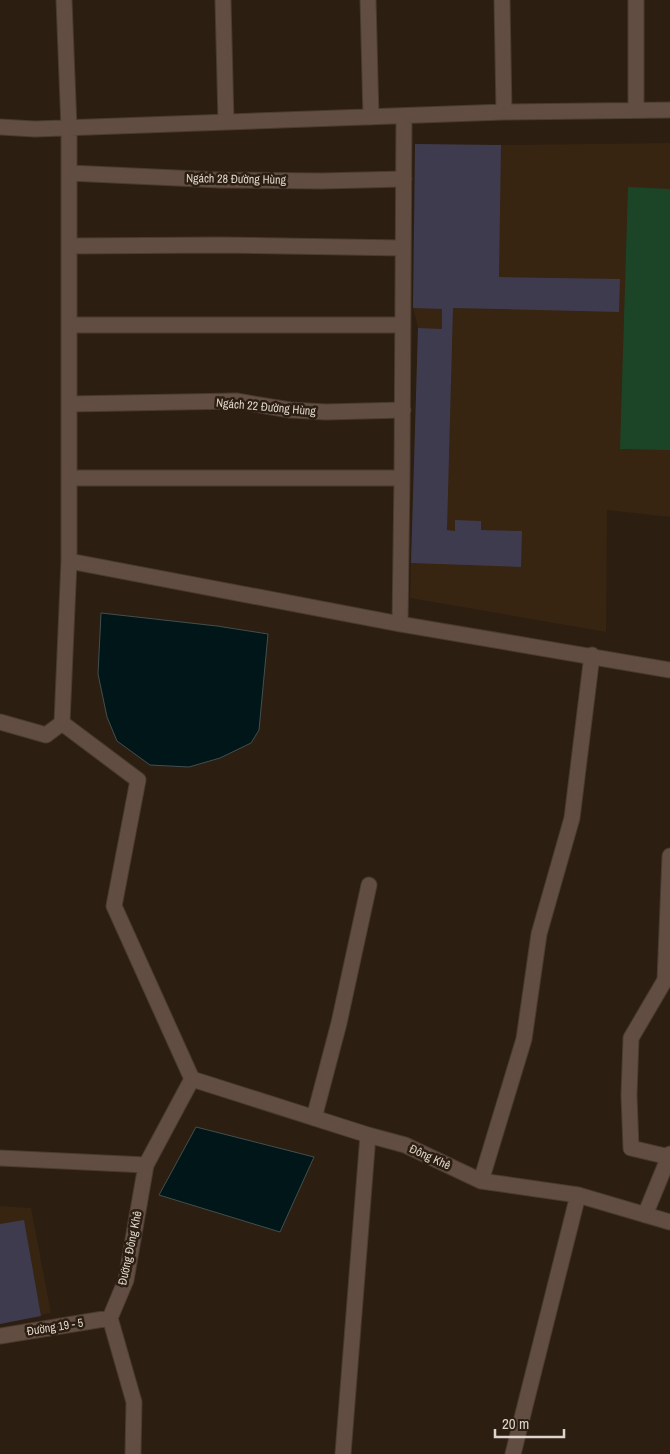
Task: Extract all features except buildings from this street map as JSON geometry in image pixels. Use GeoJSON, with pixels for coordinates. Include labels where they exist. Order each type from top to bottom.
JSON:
{"type":"FeatureCollection","features":[{"type":"Feature","properties":{"kind":"street"},"geometry":{"type":"LineString","coordinates":[[62,723],[69,561],[69,128],[64,0]]}},
{"type":"Feature","properties":{"kind":"street"},"geometry":{"type":"LineString","coordinates":[[223,0],[226,122]]}},
{"type":"Feature","properties":{"kind":"street"},"geometry":{"type":"LineString","coordinates":[[368,0],[371,117]]}},
{"type":"Feature","properties":{"kind":"street"},"geometry":{"type":"LineString","coordinates":[[502,0],[504,112]]}},
{"type":"Feature","properties":{"kind":"street"},"geometry":{"type":"LineString","coordinates":[[636,0],[636,110]]}},
{"type":"Feature","properties":{"kind":"street"},"geometry":{"type":"LineString","coordinates":[[0,127],[35,129],[504,112],[670,110]]}},
{"type":"Feature","properties":{"kind":"street"},"geometry":{"type":"LineString","coordinates":[[400,624],[404,116]]}},
{"type":"Feature","properties":{"kind":"street","name":"Ngách 28 Đường Hùng"},"geometry":{"type":"LineString","coordinates":[[69,173],[220,180],[404,179]]}},
{"type":"Feature","properties":{"kind":"street"},"geometry":{"type":"LineString","coordinates":[[69,246],[220,245],[403,248]]}},
{"type":"Feature","properties":{"kind":"street"},"geometry":{"type":"LineString","coordinates":[[69,325],[403,326]]}},
{"type":"Feature","properties":{"kind":"street","name":"Ngách 22 Đường Hùng"},"geometry":{"type":"LineString","coordinates":[[69,404],[236,402],[290,410],[326,412],[402,410]]}},
{"type":"Feature","properties":{"kind":"street"},"geometry":{"type":"LineString","coordinates":[[69,478],[402,478]]}},
{"type":"Feature","properties":{"kind":"street"},"geometry":{"type":"LineString","coordinates":[[69,561],[400,624],[592,655],[670,670]]}},
{"type":"Feature","properties":{"kind":"street"},"geometry":{"type":"LineString","coordinates":[[481,1181],[524,1039],[539,934],[572,818],[592,655]]}},
{"type":"Feature","properties":{"kind":"street"},"geometry":{"type":"LineString","coordinates":[[0,722],[46,735],[62,723]]}},
{"type":"Feature","properties":{"kind":"street"},"geometry":{"type":"LineString","coordinates":[[62,723],[138,780],[114,906],[192,1078]]}},
{"type":"Feature","properties":{"kind":"street"},"geometry":{"type":"LineString","coordinates":[[645,1215],[669,1155],[631,1148],[629,1096],[631,1038],[668,981],[670,856]]}},
{"type":"Feature","properties":{"kind":"street"},"geometry":{"type":"LineString","coordinates":[[314,1118],[339,1022],[368,885]]}},
{"type":"Feature","properties":{"kind":"street","name":"Đông Khê"},"geometry":{"type":"LineString","coordinates":[[192,1078],[368,1135],[405,1145],[481,1181],[578,1195],[670,1222]]}},
{"type":"Feature","properties":{"kind":"street","name":"Đường Đông Khê"},"geometry":{"type":"LineString","coordinates":[[110,1318],[126,1280],[146,1165],[192,1078]]}},
{"type":"Feature","properties":{"kind":"street"},"geometry":{"type":"LineString","coordinates":[[343,1454],[368,1135]]}},
{"type":"Feature","properties":{"kind":"street"},"geometry":{"type":"LineString","coordinates":[[0,1158],[146,1165]]}},
{"type":"Feature","properties":{"kind":"street"},"geometry":{"type":"LineString","coordinates":[[512,1454],[578,1195]]}},
{"type":"Feature","properties":{"kind":"street"},"geometry":{"type":"LineString","coordinates":[[110,1318],[134,1402],[133,1454]]}},
{"type":"Feature","properties":{"kind":"street","name":"Đường 19 - 5"},"geometry":{"type":"LineString","coordinates":[[0,1336],[110,1318]]}},
{"type":"Feature","properties":{"kind":"shaded area"},"geometry":{"type":"Polygon","coordinates":[[[670,143],[670,517],[607,510],[606,632],[410,598],[418,328],[413,308],[414,275],[501,145],[670,143]]]}},
{"type":"Feature","properties":{"kind":"shaded area"},"geometry":{"type":"Polygon","coordinates":[[[101,613],[217,626],[268,634],[259,730],[251,743],[220,758],[189,767],[150,765],[117,741],[107,717],[98,674],[101,613]]]}},
{"type":"Feature","properties":{"kind":"shaded area"},"geometry":{"type":"Polygon","coordinates":[[[196,1127],[314,1157],[280,1232],[159,1195],[196,1127]]]}},
{"type":"Feature","properties":{"kind":"shaded area"},"geometry":{"type":"Polygon","coordinates":[[[0,1206],[31,1208],[51,1313],[0,1324],[0,1206]]]}},
{"type":"Feature","properties":{"kind":"green space"},"geometry":{"type":"Polygon","coordinates":[[[628,187],[670,189],[670,450],[620,449],[628,187]]]}}]}
